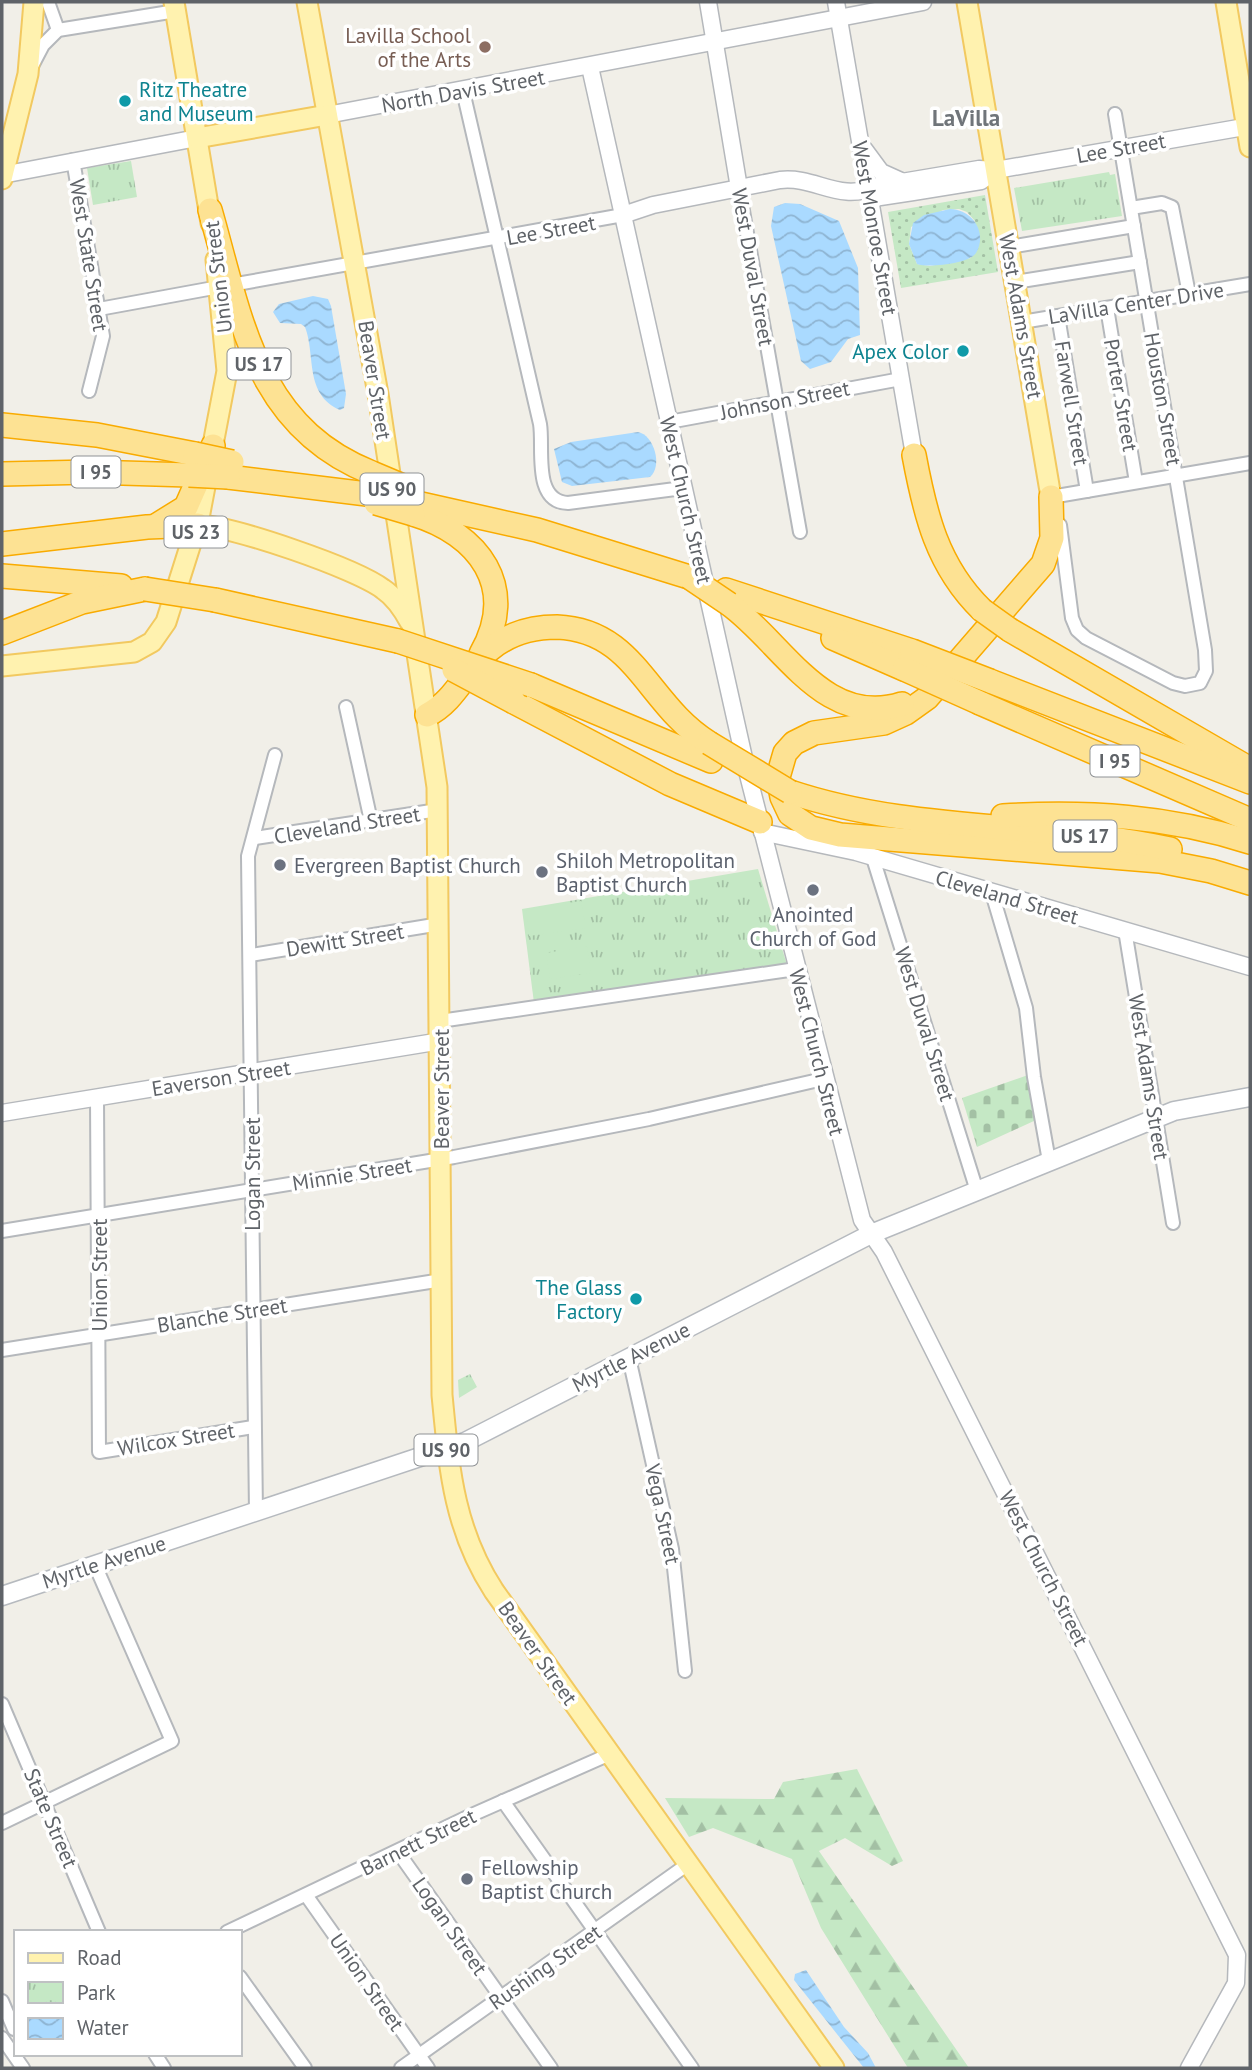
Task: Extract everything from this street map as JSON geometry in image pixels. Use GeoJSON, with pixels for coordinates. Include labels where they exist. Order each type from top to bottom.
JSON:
{"type":"FeatureCollection","features":[{"type":"Feature","properties":{"kind":"highway","name":"US 17"},"geometry":{"type":"LineString","coordinates":[[210,210],[225,286],[259,366],[288,414],[374,491]]}},
{"type":"Feature","properties":{"kind":"highway"},"geometry":{"type":"LineString","coordinates":[[2,425],[89,434],[199,458],[230,470],[324,488],[374,491]]}},
{"type":"Feature","properties":{"kind":"highway"},"geometry":{"type":"LineString","coordinates":[[914,455],[924,507],[936,544],[954,577],[982,610],[1010,630],[1250,769]]}},
{"type":"Feature","properties":{"kind":"highway"},"geometry":{"type":"LineString","coordinates":[[147,527],[171,519],[186,507],[199,458]]}},
{"type":"Feature","properties":{"kind":"highway","name":"I 95"},"geometry":{"type":"LineString","coordinates":[[2,474],[90,472],[199,458]]}},
{"type":"Feature","properties":{"kind":"highway"},"geometry":{"type":"LineString","coordinates":[[230,470],[374,491],[537,530],[689,577],[727,597],[816,688],[841,703],[869,709],[890,708],[922,696],[946,678]]}},
{"type":"Feature","properties":{"kind":"highway"},"geometry":{"type":"LineString","coordinates":[[1051,497],[1052,538],[1043,564],[921,704],[899,717],[876,725],[821,731],[794,743],[785,753],[778,771],[780,791],[790,814],[811,828],[840,835],[1160,861],[1211,870],[1250,883]]}},
{"type":"Feature","properties":{"kind":"highway"},"geometry":{"type":"LineString","coordinates":[[412,501],[464,538],[477,551],[490,574],[495,593],[495,618],[483,651],[446,703],[426,715]]}},
{"type":"Feature","properties":{"kind":"highway"},"geometry":{"type":"LineString","coordinates":[[2,544],[147,527],[198,526]]}},
{"type":"Feature","properties":{"kind":"highway"},"geometry":{"type":"LineString","coordinates":[[2,576],[145,589],[396,636],[710,752],[790,792],[860,811],[916,818],[1114,815],[1179,824],[1250,842]]}},
{"type":"Feature","properties":{"kind":"highway"},"geometry":{"type":"LineString","coordinates":[[2,633],[82,602],[145,589]]}},
{"type":"Feature","properties":{"kind":"highway","name":"I 95"},"geometry":{"type":"LineString","coordinates":[[727,597],[908,660],[980,703],[1250,820]]}},
{"type":"Feature","properties":{"kind":"highway"},"geometry":{"type":"LineString","coordinates":[[468,674],[491,648],[517,633],[548,627],[590,633],[623,653],[674,717],[710,752]]}},
{"type":"Feature","properties":{"kind":"highway"},"geometry":{"type":"LineString","coordinates":[[396,636],[670,784],[761,827]]}},
{"type":"Feature","properties":{"kind":"highway"},"geometry":{"type":"LineString","coordinates":[[908,660],[990,681],[1250,782]]}},
{"type":"Feature","properties":{"kind":"highway","name":"US 17"},"geometry":{"type":"LineString","coordinates":[[916,818],[1122,840],[1196,856],[1250,874]]}},
{"type":"Feature","properties":{"kind":"main road"},"geometry":{"type":"LineString","coordinates":[[2,176],[28,74],[34,2]]}},
{"type":"Feature","properties":{"kind":"main road","name":"Beaver Street"},"geometry":{"type":"LineString","coordinates":[[307,2],[355,264],[396,636],[426,715],[438,810],[445,1449],[464,1532],[479,1567],[834,2068]]}},
{"type":"Feature","properties":{"kind":"main road","name":"West Adams Street"},"geometry":{"type":"LineString","coordinates":[[967,2],[1051,497]]}},
{"type":"Feature","properties":{"kind":"main road"},"geometry":{"type":"LineString","coordinates":[[1226,2],[1249,125],[1250,147]]}},
{"type":"Feature","properties":{"kind":"main road","name":"Union Street"},"geometry":{"type":"LineString","coordinates":[[175,6],[210,210]]}},
{"type":"Feature","properties":{"kind":"main road","name":"North Davis Street"},"geometry":{"type":"LineString","coordinates":[[197,138],[327,115]]}},
{"type":"Feature","properties":{"kind":"main road","name":"Union Street"},"geometry":{"type":"LineString","coordinates":[[2,666],[128,653],[148,645],[166,622],[198,526],[199,458],[227,371],[225,286]]}},
{"type":"Feature","properties":{"kind":"main road"},"geometry":{"type":"LineString","coordinates":[[198,526],[258,539],[375,584],[400,605],[396,636]]}},
{"type":"Feature","properties":{"kind":"main road","name":"Myrtle Avenue"},"geometry":{"type":"LineString","coordinates":[[2,1596],[465,1442],[871,1234],[1157,1118],[1202,1105],[1250,1097]]}},
{"type":"Feature","properties":{"kind":"street"},"geometry":{"type":"LineString","coordinates":[[48,2],[58,30]]}},
{"type":"Feature","properties":{"kind":"street","name":"West Duval Street"},"geometry":{"type":"LineString","coordinates":[[708,2],[800,532]]}},
{"type":"Feature","properties":{"kind":"street","name":"West Monroe Street"},"geometry":{"type":"LineString","coordinates":[[836,2],[914,455]]}},
{"type":"Feature","properties":{"kind":"street","name":"North Davis Street"},"geometry":{"type":"LineString","coordinates":[[327,115],[715,44],[923,2]]}},
{"type":"Feature","properties":{"kind":"street"},"geometry":{"type":"LineString","coordinates":[[28,74],[43,45],[58,30],[175,6]]}},
{"type":"Feature","properties":{"kind":"street","name":"West Church Street"},"geometry":{"type":"LineString","coordinates":[[590,67],[761,827],[823,1079],[862,1220],[884,1252],[1233,1944],[1238,1965],[1231,1994],[1189,2068]]}},
{"type":"Feature","properties":{"kind":"street"},"geometry":{"type":"LineString","coordinates":[[463,91],[540,424],[539,454],[546,488],[553,499],[568,503],[683,488]]}},
{"type":"Feature","properties":{"kind":"street","name":"Houston Street"},"geometry":{"type":"LineString","coordinates":[[1077,630],[1086,638],[1173,683],[1185,686],[1200,683],[1206,671],[1206,657],[1115,114]]}},
{"type":"Feature","properties":{"kind":"street","name":"Lee Street"},"geometry":{"type":"LineString","coordinates":[[99,309],[497,239],[623,215],[643,207],[739,188],[791,180],[832,191],[868,191],[903,182],[979,169],[996,170],[1249,125]]}},
{"type":"Feature","properties":{"kind":"street","name":"North Davis Street"},"geometry":{"type":"LineString","coordinates":[[2,176],[197,138]]}},
{"type":"Feature","properties":{"kind":"street"},"geometry":{"type":"LineString","coordinates":[[859,138],[876,167],[887,177],[903,182]]}},
{"type":"Feature","properties":{"kind":"street","name":"West State Street"},"geometry":{"type":"LineString","coordinates":[[74,160],[103,336],[89,391]]}},
{"type":"Feature","properties":{"kind":"street","name":"Lee Street"},"geometry":{"type":"LineString","coordinates":[[868,191],[876,197],[981,181],[996,170]]}},
{"type":"Feature","properties":{"kind":"street"},"geometry":{"type":"LineString","coordinates":[[1131,208],[1165,203],[1174,210],[1189,294]]}},
{"type":"Feature","properties":{"kind":"street"},"geometry":{"type":"LineString","coordinates":[[1009,247],[1134,226]]}},
{"type":"Feature","properties":{"kind":"street"},"geometry":{"type":"LineString","coordinates":[[1015,282],[1140,262]]}},
{"type":"Feature","properties":{"kind":"street","name":"LaVilla Center Drive"},"geometry":{"type":"LineString","coordinates":[[1022,322],[1250,284]]}},
{"type":"Feature","properties":{"kind":"street","name":"Porter Street"},"geometry":{"type":"LineString","coordinates":[[1107,308],[1136,482]]}},
{"type":"Feature","properties":{"kind":"street","name":"Farwell Street"},"geometry":{"type":"LineString","coordinates":[[1058,316],[1087,491]]}},
{"type":"Feature","properties":{"kind":"street","name":"Johnson Street"},"geometry":{"type":"LineString","coordinates":[[668,422],[901,379]]}},
{"type":"Feature","properties":{"kind":"street"},"geometry":{"type":"LineString","coordinates":[[1051,497],[1250,463]]}},
{"type":"Feature","properties":{"kind":"street","name":"West Adams Street"},"geometry":{"type":"LineString","coordinates":[[1051,497],[1062,534],[1070,607],[1077,630]]}},
{"type":"Feature","properties":{"kind":"street"},"geometry":{"type":"LineString","coordinates":[[346,707],[372,821]]}},
{"type":"Feature","properties":{"kind":"street","name":"Logan Street"},"geometry":{"type":"LineString","coordinates":[[256,1513],[248,856],[255,838],[275,755]]}},
{"type":"Feature","properties":{"kind":"street","name":"Cleveland Street"},"geometry":{"type":"LineString","coordinates":[[255,838],[438,810]]}},
{"type":"Feature","properties":{"kind":"street","name":"Cleveland Street"},"geometry":{"type":"LineString","coordinates":[[761,827],[1250,967]]}},
{"type":"Feature","properties":{"kind":"street","name":"West Duval Street"},"geometry":{"type":"LineString","coordinates":[[873,858],[977,1191]]}},
{"type":"Feature","properties":{"kind":"street"},"geometry":{"type":"LineString","coordinates":[[992,893],[1027,1009],[1034,1077],[1049,1161]]}},
{"type":"Feature","properties":{"kind":"street","name":"Dewitt Street"},"geometry":{"type":"LineString","coordinates":[[251,955],[440,924]]}},
{"type":"Feature","properties":{"kind":"street","name":"West Adams Street"},"geometry":{"type":"LineString","coordinates":[[1125,930],[1173,1223]]}},
{"type":"Feature","properties":{"kind":"street"},"geometry":{"type":"LineString","coordinates":[[440,1021],[796,969]]}},
{"type":"Feature","properties":{"kind":"street","name":"Eaverson Street"},"geometry":{"type":"LineString","coordinates":[[2,1113],[440,1041]]}},
{"type":"Feature","properties":{"kind":"street","name":"Minnie Street"},"geometry":{"type":"LineString","coordinates":[[2,1231],[441,1160],[649,1119],[823,1079]]}},
{"type":"Feature","properties":{"kind":"street","name":"Union Street"},"geometry":{"type":"LineString","coordinates":[[97,1098],[99,1452]]}},
{"type":"Feature","properties":{"kind":"street","name":"Blanche Street"},"geometry":{"type":"LineString","coordinates":[[2,1350],[442,1280]]}},
{"type":"Feature","properties":{"kind":"street","name":"Vega Street"},"geometry":{"type":"LineString","coordinates":[[629,1359],[672,1549],[685,1671]]}},
{"type":"Feature","properties":{"kind":"street","name":"Wilcox Street"},"geometry":{"type":"LineString","coordinates":[[99,1452],[253,1427]]}},
{"type":"Feature","properties":{"kind":"street"},"geometry":{"type":"LineString","coordinates":[[2,1823],[172,1741],[94,1565]]}},
{"type":"Feature","properties":{"kind":"street","name":"State Street"},"geometry":{"type":"LineString","coordinates":[[2,1704],[98,1930]]}},
{"type":"Feature","properties":{"kind":"street","name":"Barnett Street"},"geometry":{"type":"LineString","coordinates":[[231,1930],[503,1801],[610,1754]]}},
{"type":"Feature","properties":{"kind":"street"},"geometry":{"type":"LineString","coordinates":[[503,1801],[692,2068]]}},
{"type":"Feature","properties":{"kind":"street","name":"Logan Street"},"geometry":{"type":"LineString","coordinates":[[398,1852],[551,2068]]}},
{"type":"Feature","properties":{"kind":"street","name":"Rushing Street"},"geometry":{"type":"LineString","coordinates":[[401,2068],[688,1864]]}},
{"type":"Feature","properties":{"kind":"street","name":"Union Street"},"geometry":{"type":"LineString","coordinates":[[306,1895],[428,2068]]}},
{"type":"Feature","properties":{"kind":"street"},"geometry":{"type":"LineString","coordinates":[[242,1980],[305,2068]]}},
{"type":"Feature","properties":{"kind":"street"},"geometry":{"type":"LineString","coordinates":[[2,2001],[8,2032]]}},
{"type":"Feature","properties":{"kind":"green space"},"geometry":{"type":"Polygon","coordinates":[[[131,161],[137,197],[93,205],[87,168],[131,161]]]}},
{"type":"Feature","properties":{"kind":"green space"},"geometry":{"type":"Polygon","coordinates":[[[1109,172],[1110,175],[1115,174],[1122,216],[1022,231],[1014,188],[1109,172]]]}},
{"type":"Feature","properties":{"kind":"green space"},"geometry":{"type":"Polygon","coordinates":[[[985,195],[998,272],[901,288],[888,212],[985,195]],[[959,209],[943,210],[911,227],[909,244],[917,264],[930,266],[971,258],[975,221],[967,212],[959,209]]]}},
{"type":"Feature","properties":{"kind":"green space"},"geometry":{"type":"Polygon","coordinates":[[[758,869],[787,965],[534,1003],[522,909],[758,869]]]}},
{"type":"Feature","properties":{"kind":"green space"},"geometry":{"type":"Polygon","coordinates":[[[581,901],[586,928],[529,936],[526,909],[581,901]]]}},
{"type":"Feature","properties":{"kind":"green space"},"geometry":{"type":"Polygon","coordinates":[[[587,946],[591,973],[550,979],[546,953],[587,946]]]}},
{"type":"Feature","properties":{"kind":"green space"},"geometry":{"type":"Polygon","coordinates":[[[1028,1075],[1036,1120],[977,1147],[962,1098],[1028,1075]]]}},
{"type":"Feature","properties":{"kind":"green space"},"geometry":{"type":"Polygon","coordinates":[[[470,1374],[477,1387],[459,1398],[458,1380],[470,1374]]]}},
{"type":"Feature","properties":{"kind":"green space"},"geometry":{"type":"Polygon","coordinates":[[[857,1769],[903,1861],[892,1866],[845,1838],[819,1851],[969,2068],[908,2068],[821,1928],[792,1859],[713,1828],[689,1837],[665,1798],[774,1799],[783,1782],[857,1769]]]}},
{"type":"Feature","properties":{"kind":"water"},"geometry":{"type":"Polygon","coordinates":[[[785,203],[800,204],[839,221],[858,268],[860,335],[848,339],[831,362],[810,369],[801,361],[771,226],[774,207],[785,203]]]}},
{"type":"Feature","properties":{"kind":"water"},"geometry":{"type":"Polygon","coordinates":[[[950,209],[965,213],[976,224],[980,238],[976,253],[965,260],[948,264],[917,264],[909,244],[913,223],[924,215],[950,209]]]}},
{"type":"Feature","properties":{"kind":"water"},"geometry":{"type":"Polygon","coordinates":[[[313,296],[328,299],[331,306],[346,394],[344,408],[340,410],[329,403],[316,384],[305,327],[301,324],[280,323],[273,312],[279,304],[313,296]]]}},
{"type":"Feature","properties":{"kind":"water"},"geometry":{"type":"Polygon","coordinates":[[[638,432],[644,434],[655,452],[656,466],[650,477],[572,486],[562,482],[554,449],[571,442],[638,432]]]}},
{"type":"Feature","properties":{"kind":"water"},"geometry":{"type":"Polygon","coordinates":[[[806,1970],[844,2027],[868,2053],[876,2068],[864,2068],[794,1980],[795,1974],[806,1970]]]}},
{"type":"Feature","properties":{"kind":"place","name":"Lavilla School of the Arts"},"geometry":{"type":"Point","coordinates":[485,47]}},
{"type":"Feature","properties":{"kind":"place","name":"Ritz Theatre and Museum"},"geometry":{"type":"Point","coordinates":[125,101]}},
{"type":"Feature","properties":{"kind":"place","name":"Apex Color"},"geometry":{"type":"Point","coordinates":[963,351]}},
{"type":"Feature","properties":{"kind":"place","name":"Evergreen Baptist Church"},"geometry":{"type":"Point","coordinates":[280,865]}},
{"type":"Feature","properties":{"kind":"place","name":"Shiloh Metropolitan Baptist Church"},"geometry":{"type":"Point","coordinates":[542,872]}},
{"type":"Feature","properties":{"kind":"place","name":"Anointed Church of God"},"geometry":{"type":"Point","coordinates":[813,890]}},
{"type":"Feature","properties":{"kind":"place","name":"The Glass Factory"},"geometry":{"type":"Point","coordinates":[636,1299]}},
{"type":"Feature","properties":{"kind":"place","name":"Fellowship Baptist Church"},"geometry":{"type":"Point","coordinates":[467,1879]}},
{"type":"Feature","properties":{"kind":"district","name":"LaVilla"},"geometry":{"type":"Point","coordinates":[966,117]}}]}
